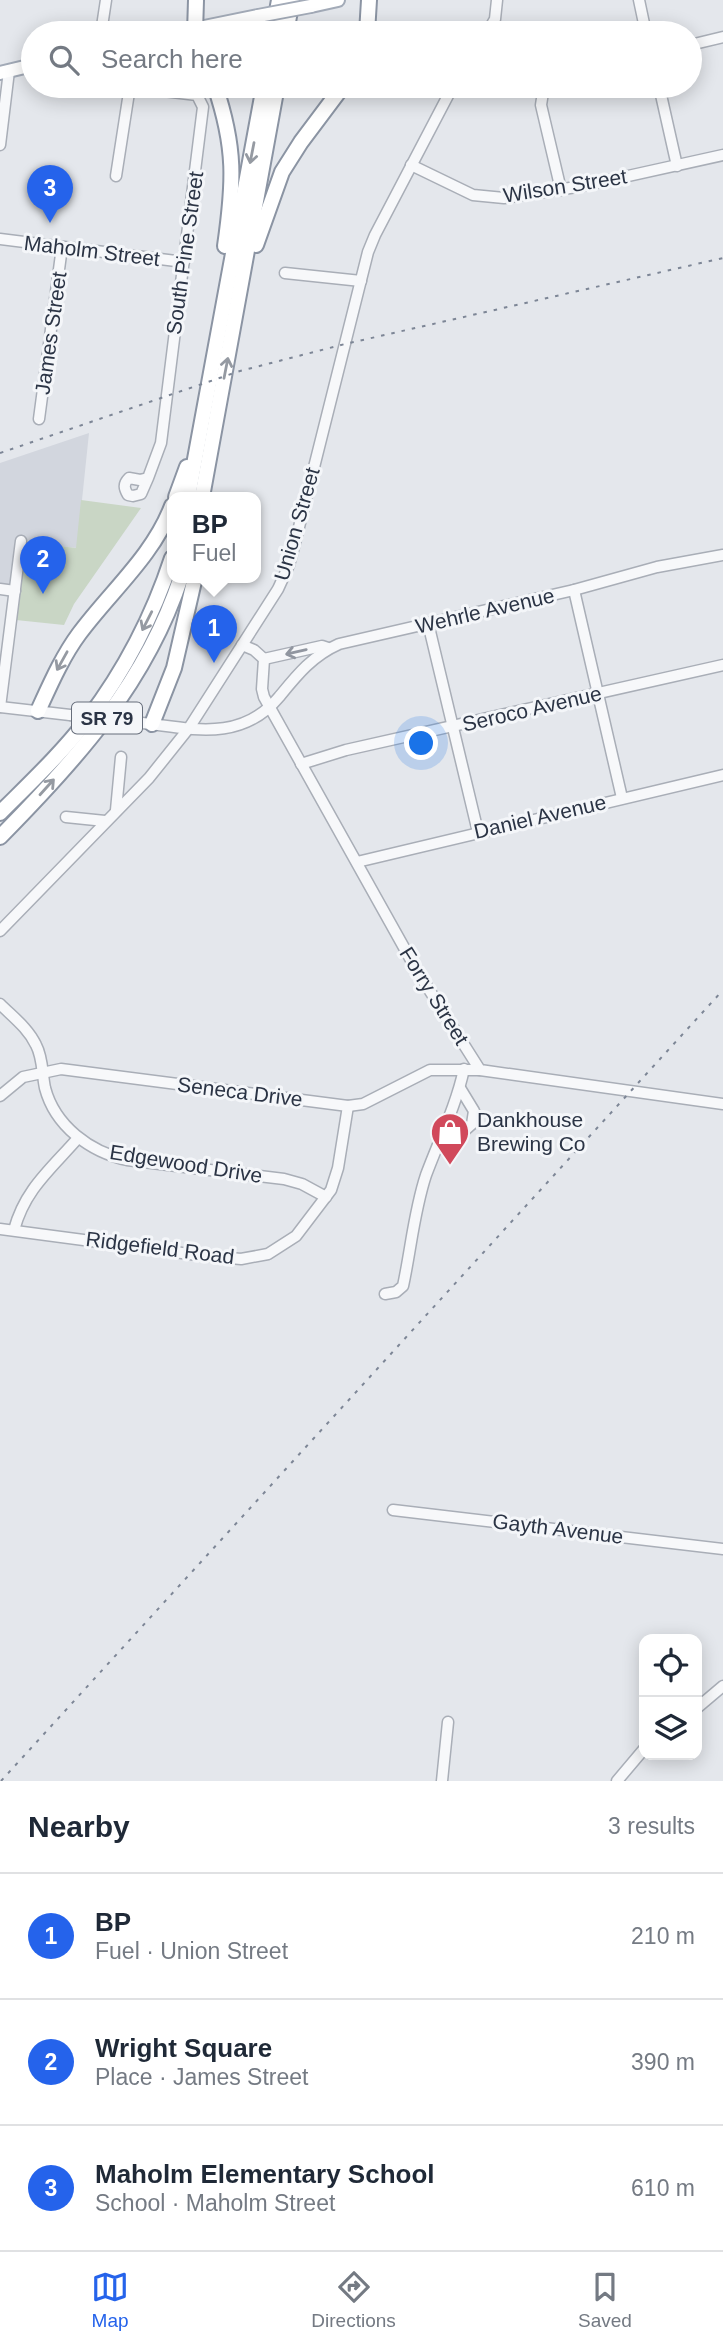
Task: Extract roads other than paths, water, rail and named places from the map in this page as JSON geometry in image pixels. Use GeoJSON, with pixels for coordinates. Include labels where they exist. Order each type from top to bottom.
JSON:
{"type":"FeatureCollection","features":[{"type":"Feature","properties":{"kind":"highway"},"geometry":{"type":"LineString","coordinates":[[195,21],[196,0]]}},
{"type":"Feature","properties":{"kind":"highway"},"geometry":{"type":"LineString","coordinates":[[276,21],[279,0]]}},
{"type":"Feature","properties":{"kind":"highway"},"geometry":{"type":"LineString","coordinates":[[288,21],[292,0]]}},
{"type":"Feature","properties":{"kind":"highway"},"geometry":{"type":"LineString","coordinates":[[368,21],[369,0]]}},
{"type":"Feature","properties":{"kind":"highway"},"geometry":{"type":"LineString","coordinates":[[219,98],[227,127],[233,170],[222,264],[227,288]]}},
{"type":"Feature","properties":{"kind":"highway"},"geometry":{"type":"LineString","coordinates":[[189,492],[262,98]]}},
{"type":"Feature","properties":{"kind":"highway"},"geometry":{"type":"LineString","coordinates":[[203,492],[275,98]]}},
{"type":"Feature","properties":{"kind":"highway"},"geometry":{"type":"LineString","coordinates":[[242,281],[250,273],[259,237],[282,172],[335,98]]}},
{"type":"Feature","properties":{"kind":"highway"},"geometry":{"type":"LineString","coordinates":[[178,492],[206,406]]}},
{"type":"Feature","properties":{"kind":"highway"},"geometry":{"type":"LineString","coordinates":[[209,459],[215,474],[213,492]]}},
{"type":"Feature","properties":{"kind":"highway"},"geometry":{"type":"LineString","coordinates":[[38,711],[76,638],[145,554],[167,519]]}},
{"type":"Feature","properties":{"kind":"highway","name":"SR 79"},"geometry":{"type":"LineString","coordinates":[[0,813],[74,736],[98,705],[119,674],[151,615],[167,573]]}},
{"type":"Feature","properties":{"kind":"highway","name":"SR 79"},"geometry":{"type":"LineString","coordinates":[[0,837],[77,755],[114,709],[132,683],[163,624],[179,583]]}},
{"type":"Feature","properties":{"kind":"highway"},"geometry":{"type":"LineString","coordinates":[[152,724],[174,668],[194,583]]}},
{"type":"Feature","properties":{"kind":"main road"},"geometry":{"type":"LineString","coordinates":[[237,21],[338,0]]}},
{"type":"Feature","properties":{"kind":"street"},"geometry":{"type":"LineString","coordinates":[[103,21],[106,0]]}},
{"type":"Feature","properties":{"kind":"street"},"geometry":{"type":"LineString","coordinates":[[494,21],[497,0]]}},
{"type":"Feature","properties":{"kind":"street"},"geometry":{"type":"LineString","coordinates":[[639,0],[643,21]]}},
{"type":"Feature","properties":{"kind":"street"},"geometry":{"type":"LineString","coordinates":[[702,42],[723,37]]}},
{"type":"Feature","properties":{"kind":"street"},"geometry":{"type":"LineString","coordinates":[[0,145],[5,72]]}},
{"type":"Feature","properties":{"kind":"street"},"geometry":{"type":"LineString","coordinates":[[116,176],[128,98]]}},
{"type":"Feature","properties":{"kind":"street","name":"South Pine Street"},"geometry":{"type":"LineString","coordinates":[[148,478],[161,443],[196,171],[199,98]]}},
{"type":"Feature","properties":{"kind":"street","name":"Union Street"},"geometry":{"type":"LineString","coordinates":[[0,931],[149,778],[188,728],[274,597],[289,565],[375,235],[447,98]]}},
{"type":"Feature","properties":{"kind":"street"},"geometry":{"type":"LineString","coordinates":[[542,98],[541,105],[561,190]]}},
{"type":"Feature","properties":{"kind":"street"},"geometry":{"type":"LineString","coordinates":[[662,98],[677,166]]}},
{"type":"Feature","properties":{"kind":"street","name":"Wilson Street"},"geometry":{"type":"LineString","coordinates":[[411,165],[473,195],[504,198],[561,190],[723,155]]}},
{"type":"Feature","properties":{"kind":"street","name":"Maholm Street"},"geometry":{"type":"LineString","coordinates":[[0,239],[184,262]]}},
{"type":"Feature","properties":{"kind":"street","name":"James Street"},"geometry":{"type":"LineString","coordinates":[[39,419],[62,247]]}},
{"type":"Feature","properties":{"kind":"street"},"geometry":{"type":"LineString","coordinates":[[285,273],[361,281]]}},
{"type":"Feature","properties":{"kind":"street"},"geometry":{"type":"LineString","coordinates":[[0,707],[21,541]]}},
{"type":"Feature","properties":{"kind":"street","name":"Wehrle Avenue"},"geometry":{"type":"LineString","coordinates":[[0,707],[188,728],[215,730],[237,727],[270,708],[308,663],[339,644],[574,590],[657,568],[723,557]]}},
{"type":"Feature","properties":{"kind":"street"},"geometry":{"type":"LineString","coordinates":[[0,589],[15,591]]}},
{"type":"Feature","properties":{"kind":"street"},"geometry":{"type":"LineString","coordinates":[[574,590],[622,798]]}},
{"type":"Feature","properties":{"kind":"street"},"geometry":{"type":"LineString","coordinates":[[428,624],[478,832]]}},
{"type":"Feature","properties":{"kind":"street"},"geometry":{"type":"LineString","coordinates":[[242,645],[254,650],[264,659]]}},
{"type":"Feature","properties":{"kind":"street"},"geometry":{"type":"LineString","coordinates":[[264,659],[322,646],[328,649]]}},
{"type":"Feature","properties":{"kind":"street"},"geometry":{"type":"LineString","coordinates":[[264,659],[262,692],[270,708]]}},
{"type":"Feature","properties":{"kind":"street","name":"Seroco Avenue"},"geometry":{"type":"LineString","coordinates":[[301,764],[346,750],[723,665]]}},
{"type":"Feature","properties":{"kind":"street","name":"Forry Street"},"geometry":{"type":"LineString","coordinates":[[270,708],[416,969],[480,1070]]}},
{"type":"Feature","properties":{"kind":"street"},"geometry":{"type":"LineString","coordinates":[[116,810],[121,757]]}},
{"type":"Feature","properties":{"kind":"street","name":"Daniel Avenue"},"geometry":{"type":"LineString","coordinates":[[357,862],[723,775]]}},
{"type":"Feature","properties":{"kind":"street"},"geometry":{"type":"LineString","coordinates":[[66,817],[105,821]]}},
{"type":"Feature","properties":{"kind":"street","name":"Edgewood Drive"},"geometry":{"type":"LineString","coordinates":[[0,1004],[33,1039],[38,1049],[44,1085],[51,1105],[78,1138],[115,1157],[284,1179],[302,1184],[326,1197]]}},
{"type":"Feature","properties":{"kind":"street","name":"Seneca Drive"},"geometry":{"type":"LineString","coordinates":[[0,1096],[23,1077],[61,1069],[348,1106],[363,1104],[430,1070],[480,1070]]}},
{"type":"Feature","properties":{"kind":"street"},"geometry":{"type":"LineString","coordinates":[[385,1294],[396,1292],[403,1286],[421,1194],[460,1088],[464,1069]]}},
{"type":"Feature","properties":{"kind":"street"},"geometry":{"type":"LineString","coordinates":[[480,1070],[723,1104]]}},
{"type":"Feature","properties":{"kind":"street"},"geometry":{"type":"LineString","coordinates":[[445,1131],[464,1131],[472,1124],[474,1111],[460,1088]]}},
{"type":"Feature","properties":{"kind":"street","name":"Ridgefield Road"},"geometry":{"type":"LineString","coordinates":[[0,1229],[197,1255],[252,1259],[268,1254],[291,1240],[326,1197],[338,1168],[348,1106]]}},
{"type":"Feature","properties":{"kind":"street"},"geometry":{"type":"LineString","coordinates":[[15,1230],[22,1205],[30,1193],[78,1138]]}},
{"type":"Feature","properties":{"kind":"street","name":"Gayth Avenue"},"geometry":{"type":"LineString","coordinates":[[393,1510],[723,1549]]}},
{"type":"Feature","properties":{"kind":"street"},"geometry":{"type":"LineString","coordinates":[[702,1704],[723,1686]]}},
{"type":"Feature","properties":{"kind":"street"},"geometry":{"type":"LineString","coordinates":[[442,1781],[448,1722]]}},
{"type":"Feature","properties":{"kind":"street"},"geometry":{"type":"LineString","coordinates":[[617,1781],[639,1755]]}},
{"type":"Feature","properties":{"kind":"railway"},"geometry":{"type":"LineString","coordinates":[[0,453],[240,371],[345,344],[723,258]]}},
{"type":"Feature","properties":{"kind":"railway"},"geometry":{"type":"LineString","coordinates":[[1,1781],[723,990]]}},
{"type":"Feature","properties":{"kind":"place","name":"Maholm Elementary School"},"geometry":{"type":"Point","coordinates":[50,223]}},
{"type":"Feature","properties":{"kind":"place","name":"Wright Square"},"geometry":{"type":"Point","coordinates":[43,594]}},
{"type":"Feature","properties":{"kind":"place","name":"BP"},"geometry":{"type":"Point","coordinates":[214,663]}},
{"type":"Feature","properties":{"kind":"place","name":"Dankhouse Brewing Co"},"geometry":{"type":"Point","coordinates":[450,1166]}}]}
